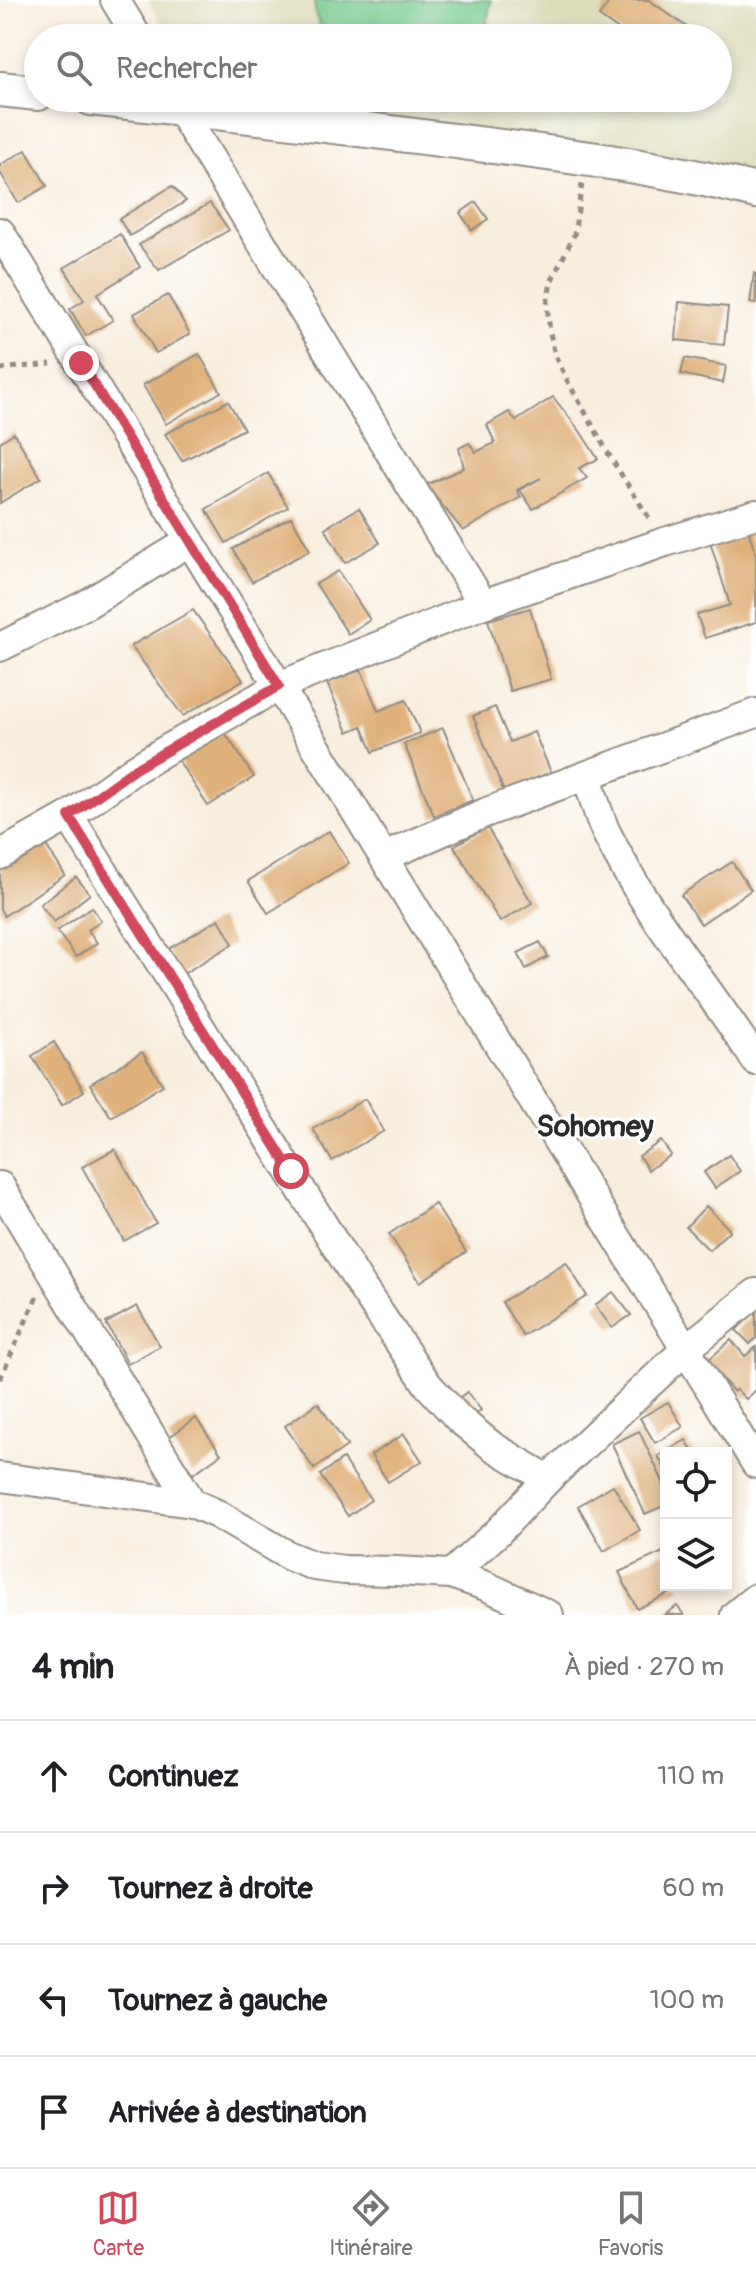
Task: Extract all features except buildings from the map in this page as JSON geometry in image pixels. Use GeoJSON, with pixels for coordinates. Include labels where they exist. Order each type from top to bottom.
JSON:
{"type":"FeatureCollection","features":[{"type":"Feature","properties":{"kind":"street"},"geometry":{"type":"LineString","coordinates":[[115,0],[130,24]]}},
{"type":"Feature","properties":{"kind":"street"},"geometry":{"type":"LineString","coordinates":[[0,89],[24,92]]}},
{"type":"Feature","properties":{"kind":"street"},"geometry":{"type":"LineString","coordinates":[[182,112],[483,604]]}},
{"type":"Feature","properties":{"kind":"street"},"geometry":{"type":"LineString","coordinates":[[250,112],[582,157],[705,178],[756,191]]}},
{"type":"Feature","properties":{"kind":"street"},"geometry":{"type":"LineString","coordinates":[[0,232],[756,1464]]}},
{"type":"Feature","properties":{"kind":"street"},"geometry":{"type":"LineString","coordinates":[[0,855],[69,816],[135,769],[279,686],[483,604],[756,514]]}},
{"type":"Feature","properties":{"kind":"street"},"geometry":{"type":"LineString","coordinates":[[0,647],[87,604],[190,541]]}},
{"type":"Feature","properties":{"kind":"street"},"geometry":{"type":"LineString","coordinates":[[384,857],[487,812],[756,713]]}},
{"type":"Feature","properties":{"kind":"street"},"geometry":{"type":"LineString","coordinates":[[587,776],[605,832],[636,887],[756,1061]]}},
{"type":"Feature","properties":{"kind":"street"},"geometry":{"type":"LineString","coordinates":[[69,816],[363,1289],[428,1385],[459,1419],[492,1446],[548,1479]]}},
{"type":"Feature","properties":{"kind":"street"},"geometry":{"type":"LineString","coordinates":[[0,1186],[192,1503]]}},
{"type":"Feature","properties":{"kind":"street"},"geometry":{"type":"LineString","coordinates":[[451,1574],[686,1349],[756,1293]]}},
{"type":"Feature","properties":{"kind":"street"},"geometry":{"type":"LineString","coordinates":[[0,1477],[192,1503],[289,1556],[314,1566],[451,1574],[486,1586],[549,1615]]}},
{"type":"Feature","properties":{"kind":"street"},"geometry":{"type":"LineString","coordinates":[[735,1615],[756,1598]]}},
{"type":"Feature","properties":{"kind":"path"},"geometry":{"type":"LineString","coordinates":[[582,157],[583,190],[574,235],[551,282],[547,304],[550,333],[555,355],[567,380],[612,460],[665,542]]}},
{"type":"Feature","properties":{"kind":"path"},"geometry":{"type":"LineString","coordinates":[[0,369],[81,363]]}},
{"type":"Feature","properties":{"kind":"path"},"geometry":{"type":"LineString","coordinates":[[0,1379],[50,1268]]}},
{"type":"Feature","properties":{"kind":"shaded area"},"geometry":{"type":"Polygon","coordinates":[[[148,0],[756,0],[756,172],[351,112],[732,112],[732,24],[161,24],[148,0]]]}},
{"type":"Feature","properties":{"kind":"green space"},"geometry":{"type":"Polygon","coordinates":[[[314,0],[491,0],[487,24],[320,24],[314,0]]]}},
{"type":"Feature","properties":{"kind":"district","name":"Sohomey"},"geometry":{"type":"Point","coordinates":[595,1126]}},
{"type":"Feature","properties":{"kind":"route"},"geometry":{"type":"LineString","coordinates":[[81,363],[279,686],[135,769],[69,816],[291,1171]]}}]}
